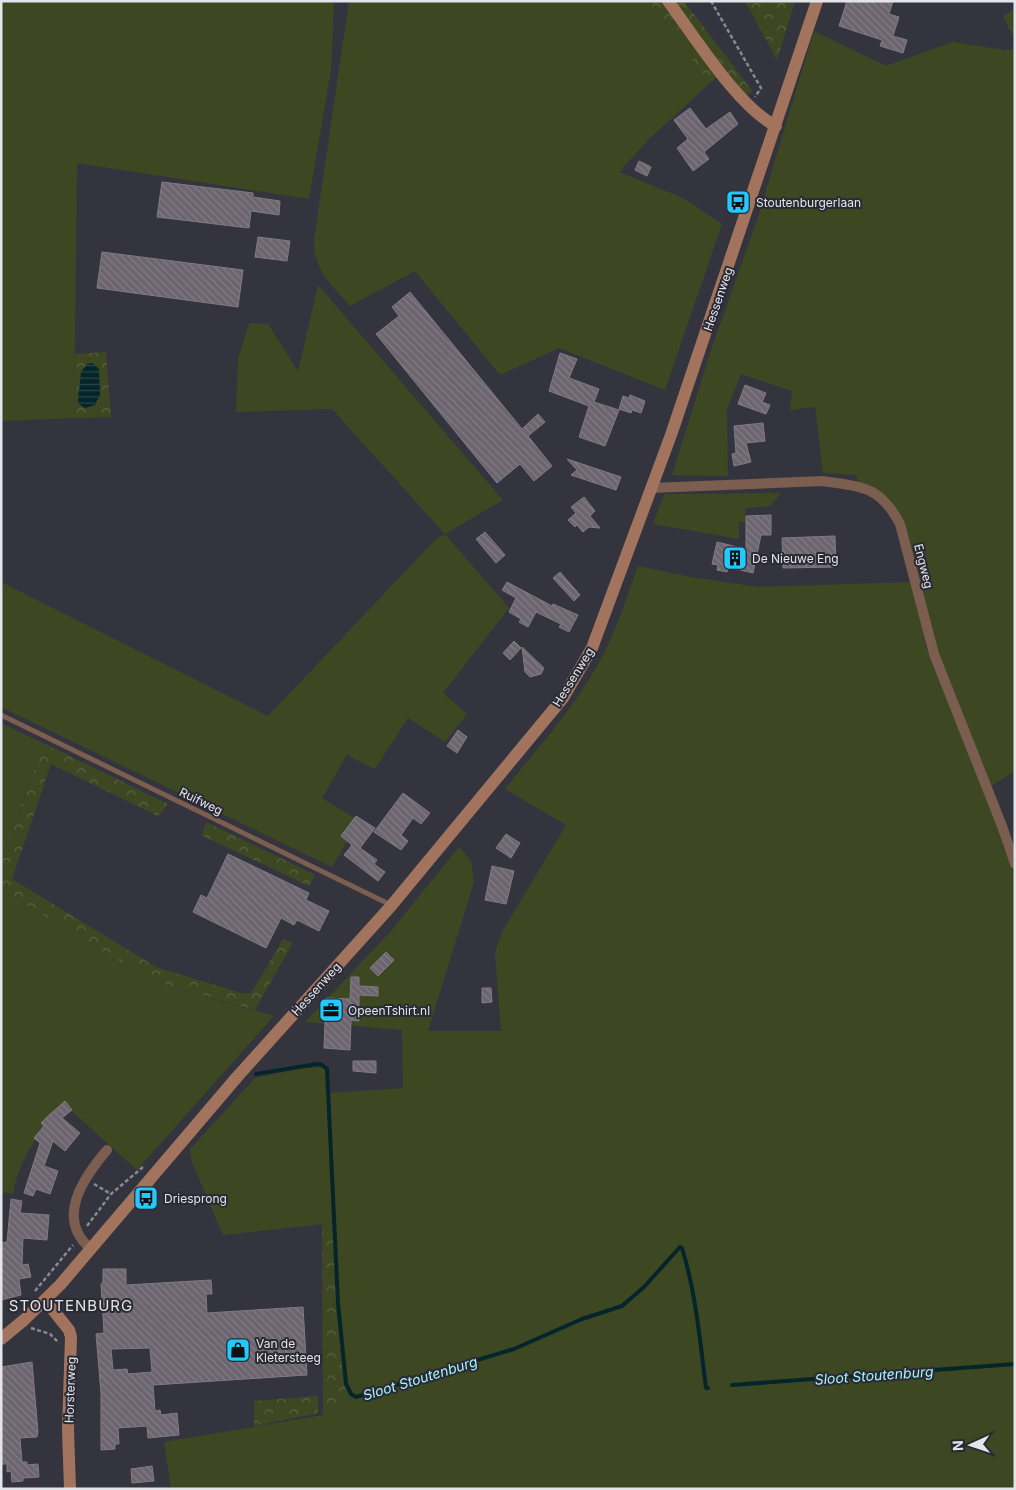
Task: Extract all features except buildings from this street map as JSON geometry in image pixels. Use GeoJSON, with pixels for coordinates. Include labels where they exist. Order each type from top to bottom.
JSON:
{"type":"FeatureCollection","features":[{"type":"Feature","properties":{"kind":"street"},"geometry":{"type":"LineString","coordinates":[[668,1],[746,104],[766,121],[776,126]]}},
{"type":"Feature","properties":{"kind":"street","name":"Hessenweg"},"geometry":{"type":"LineString","coordinates":[[1,1339],[45,1300],[237,1077],[391,906],[563,698],[592,648],[651,488],[776,126],[817,1]]}},
{"type":"Feature","properties":{"kind":"street","name":"Engweg"},"geometry":{"type":"LineString","coordinates":[[651,488],[822,481],[851,485],[874,491],[890,506],[900,524],[934,654],[1002,826],[1015,864]]}},
{"type":"Feature","properties":{"kind":"street"},"geometry":{"type":"LineString","coordinates":[[90,1248],[79,1236],[73,1217],[84,1180],[107,1150]]}},
{"type":"Feature","properties":{"kind":"street","name":"Horsterweg"},"geometry":{"type":"LineString","coordinates":[[45,1300],[69,1330],[71,1337],[68,1430],[70,1489]]}},
{"type":"Feature","properties":{"kind":"lane","name":"Ruifweg"},"geometry":{"type":"LineString","coordinates":[[1,716],[391,906]]}},
{"type":"Feature","properties":{"kind":"path"},"geometry":{"type":"LineString","coordinates":[[711,1],[761,88],[758,94],[746,104]]}},
{"type":"Feature","properties":{"kind":"path"},"geometry":{"type":"LineString","coordinates":[[33,1293],[111,1194],[148,1163]]}},
{"type":"Feature","properties":{"kind":"path"},"geometry":{"type":"LineString","coordinates":[[84,1180],[111,1194]]}},
{"type":"Feature","properties":{"kind":"green space"},"geometry":{"type":"Polygon","coordinates":[[[1,1],[334,1],[331,70],[309,199],[77,163],[74,418],[1,421],[1,1]]]}},
{"type":"Feature","properties":{"kind":"green space"},"geometry":{"type":"Polygon","coordinates":[[[349,1],[648,1],[710,83],[648,140],[619,172],[683,198],[722,224],[665,390],[559,348],[500,375],[415,271],[350,306],[330,284],[320,269],[314,240],[349,1]]]}},
{"type":"Feature","properties":{"kind":"green space"},"geometry":{"type":"Polygon","coordinates":[[[648,1],[661,1],[719,75],[710,83],[648,1]]]}},
{"type":"Feature","properties":{"kind":"green space"},"geometry":{"type":"Polygon","coordinates":[[[672,1],[684,1],[753,92],[745,95],[672,1]]]}},
{"type":"Feature","properties":{"kind":"green space"},"geometry":{"type":"Polygon","coordinates":[[[745,1],[795,1],[777,60],[745,1]]]}},
{"type":"Feature","properties":{"kind":"green space"},"geometry":{"type":"Polygon","coordinates":[[[1015,9],[1015,39],[1003,16],[1015,9]]]}},
{"type":"Feature","properties":{"kind":"green space"},"geometry":{"type":"Polygon","coordinates":[[[814,31],[886,66],[952,42],[1004,50],[1015,49],[1015,771],[990,787],[933,640],[909,539],[899,517],[879,491],[858,481],[856,475],[823,473],[815,407],[790,410],[792,391],[741,374],[727,409],[728,476],[672,475],[710,353],[758,217],[814,31]]]}},
{"type":"Feature","properties":{"kind":"green space"},"geometry":{"type":"Polygon","coordinates":[[[318,285],[503,500],[445,534],[332,409],[236,412],[238,359],[249,323],[268,324],[298,371],[318,285]]]}},
{"type":"Feature","properties":{"kind":"green space"},"geometry":{"type":"Polygon","coordinates":[[[106,352],[111,417],[74,418],[75,354],[106,352]]]}},
{"type":"Feature","properties":{"kind":"green space"},"geometry":{"type":"Polygon","coordinates":[[[781,493],[770,506],[746,508],[745,522],[739,522],[739,539],[653,524],[664,494],[781,493]]]}},
{"type":"Feature","properties":{"kind":"green space"},"geometry":{"type":"Polygon","coordinates":[[[445,534],[509,608],[443,693],[467,714],[445,742],[408,718],[375,769],[347,755],[322,798],[359,821],[332,867],[1,707],[1,582],[268,716],[436,539],[445,534]]]}},
{"type":"Feature","properties":{"kind":"green space"},"geometry":{"type":"Polygon","coordinates":[[[638,566],[691,577],[758,587],[913,582],[926,647],[997,820],[1003,846],[1015,876],[1015,1489],[171,1489],[164,1442],[323,1415],[352,1403],[342,1347],[333,1223],[223,1235],[192,1162],[190,1149],[255,1078],[302,1068],[327,1067],[329,1093],[403,1088],[402,1030],[305,1022],[391,931],[459,847],[471,861],[474,882],[428,1031],[501,1031],[495,953],[502,932],[566,825],[505,789],[565,714],[597,666],[615,629],[638,566]]]}},
{"type":"Feature","properties":{"kind":"green space"},"geometry":{"type":"Polygon","coordinates":[[[1,723],[43,743],[1,864],[1,723]]]}},
{"type":"Feature","properties":{"kind":"green space"},"geometry":{"type":"Polygon","coordinates":[[[43,743],[168,804],[158,816],[51,764],[12,879],[156,967],[241,993],[251,993],[283,939],[293,943],[255,1010],[154,982],[1,890],[1,864],[43,743]]]}},
{"type":"Feature","properties":{"kind":"green space"},"geometry":{"type":"Polygon","coordinates":[[[206,822],[315,875],[309,886],[205,837],[202,835],[206,822]]]}},
{"type":"Feature","properties":{"kind":"green space"},"geometry":{"type":"Polygon","coordinates":[[[1,890],[154,982],[274,1016],[137,1170],[65,1105],[47,1124],[32,1145],[20,1168],[13,1194],[1,1192],[1,890]]]}},
{"type":"Feature","properties":{"kind":"green space"},"geometry":{"type":"Polygon","coordinates":[[[333,1223],[342,1347],[352,1403],[323,1415],[322,1225],[333,1223]]]}},
{"type":"Feature","properties":{"kind":"green space"},"geometry":{"type":"Polygon","coordinates":[[[318,1396],[318,1413],[254,1426],[254,1401],[318,1396]]]}},
{"type":"Feature","properties":{"kind":"shaded area"},"geometry":{"type":"Polygon","coordinates":[[[92,363],[99,369],[100,395],[95,405],[85,408],[79,404],[78,400],[81,372],[87,364],[92,363]]]}},
{"type":"Feature","properties":{"kind":"waterway","name":"Sloot Stoutenburg"},"geometry":{"type":"LineString","coordinates":[[256,1074],[317,1064],[327,1069],[338,1303],[346,1384],[351,1394],[356,1397],[514,1349],[582,1319],[622,1306],[644,1287],[680,1247],[682,1248],[691,1282],[706,1388],[708,1388]]}},
{"type":"Feature","properties":{"kind":"waterway","name":"Sloot Stoutenburg"},"geometry":{"type":"LineString","coordinates":[[732,1385],[1015,1364]]}},
{"type":"Feature","properties":{"kind":"place","name":"Stoutenburgerlaan"},"geometry":{"type":"Point","coordinates":[738,202]}},
{"type":"Feature","properties":{"kind":"place","name":"De Nieuwe Eng"},"geometry":{"type":"Point","coordinates":[735,558]}},
{"type":"Feature","properties":{"kind":"place","name":"OpeenTshirt.nl"},"geometry":{"type":"Point","coordinates":[331,1010]}},
{"type":"Feature","properties":{"kind":"place","name":"Driesprong"},"geometry":{"type":"Point","coordinates":[146,1198]}},
{"type":"Feature","properties":{"kind":"place","name":"Van de Kletersteeg"},"geometry":{"type":"Point","coordinates":[238,1350]}},
{"type":"Feature","properties":{"kind":"district","name":"STOUTENBURG"},"geometry":{"type":"Point","coordinates":[71,1305]}}]}
